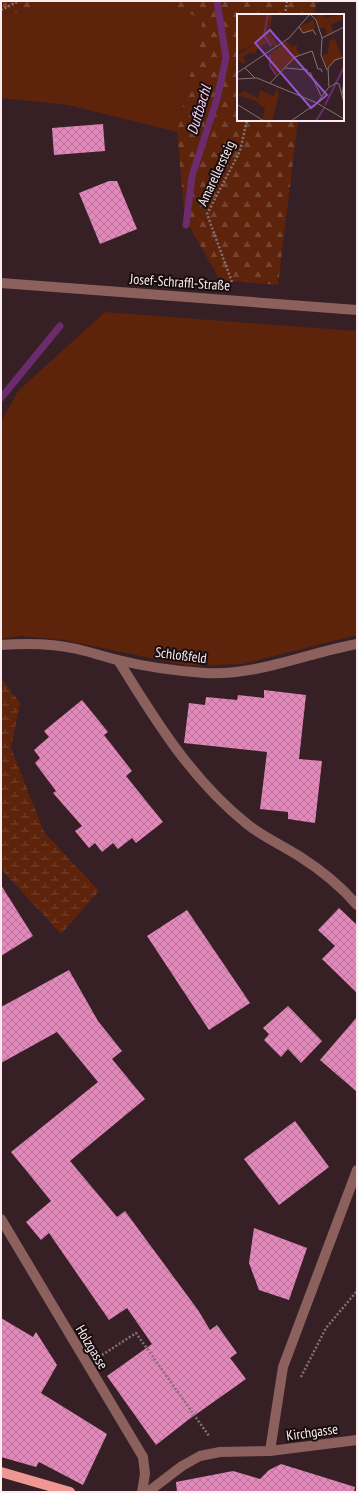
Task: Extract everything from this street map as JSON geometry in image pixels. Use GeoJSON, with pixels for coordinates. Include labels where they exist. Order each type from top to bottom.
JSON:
{"type":"FeatureCollection","features":[{"type":"Feature","properties":{"kind":"main road"},"geometry":{"type":"LineString","coordinates":[[1,1472],[70,1492]]}},
{"type":"Feature","properties":{"kind":"street","name":"Josef-Schraffl-Straße"},"geometry":{"type":"LineString","coordinates":[[1,283],[357,310]]}},
{"type":"Feature","properties":{"kind":"street","name":"Schloßfeld"},"geometry":{"type":"LineString","coordinates":[[1,645],[22,643],[49,644],[77,649],[118,660],[177,670],[231,673],[257,669],[357,644]]}},
{"type":"Feature","properties":{"kind":"street"},"geometry":{"type":"LineString","coordinates":[[118,660],[156,721],[180,756],[201,782],[248,824],[299,856],[339,884],[357,905]]}},
{"type":"Feature","properties":{"kind":"street"},"geometry":{"type":"LineString","coordinates":[[270,1451],[283,1367],[357,1170]]}},
{"type":"Feature","properties":{"kind":"street","name":"Holzgasse"},"geometry":{"type":"LineString","coordinates":[[1,1219],[86,1365],[143,1457],[145,1474],[142,1492]]}},
{"type":"Feature","properties":{"kind":"street","name":"Kirchgasse"},"geometry":{"type":"LineString","coordinates":[[148,1492],[182,1466],[200,1456],[220,1452],[270,1451],[357,1440]]}},
{"type":"Feature","properties":{"kind":"path"},"geometry":{"type":"LineString","coordinates":[[1,10],[19,1]]}},
{"type":"Feature","properties":{"kind":"path"},"geometry":{"type":"LineString","coordinates":[[285,14],[287,1]]}},
{"type":"Feature","properties":{"kind":"path","name":"Amarellersteig"},"geometry":{"type":"LineString","coordinates":[[239,300],[207,214],[240,151],[247,121]]}},
{"type":"Feature","properties":{"kind":"path"},"geometry":{"type":"LineString","coordinates":[[299,1381],[326,1328],[357,1291]]}},
{"type":"Feature","properties":{"kind":"path"},"geometry":{"type":"LineString","coordinates":[[86,1365],[136,1333],[220,1452]]}},
{"type":"Feature","properties":{"kind":"green space"},"geometry":{"type":"Polygon","coordinates":[[[1,1],[44,1],[38,11],[1,14],[1,1]]]}},
{"type":"Feature","properties":{"kind":"green space"},"geometry":{"type":"Polygon","coordinates":[[[44,1],[171,1],[171,7],[203,19],[177,132],[68,105],[1,98],[1,14],[38,11],[44,1]]]}},
{"type":"Feature","properties":{"kind":"green space"},"geometry":{"type":"Polygon","coordinates":[[[171,1],[320,1],[316,4],[314,14],[237,14],[237,121],[298,121],[278,285],[220,280],[185,219],[177,132],[203,19],[171,7],[171,1]]]}},
{"type":"Feature","properties":{"kind":"green space"},"geometry":{"type":"Polygon","coordinates":[[[105,312],[357,331],[357,635],[243,664],[189,666],[64,640],[20,636],[1,639],[1,422],[18,391],[105,312]]]}},
{"type":"Feature","properties":{"kind":"green space"},"geometry":{"type":"Polygon","coordinates":[[[1,678],[20,703],[11,748],[44,832],[99,891],[61,934],[1,869],[1,678]]]}},
{"type":"Feature","properties":{"kind":"building"},"geometry":{"type":"Polygon","coordinates":[[[103,124],[105,151],[54,155],[52,128],[103,124]]]}},
{"type":"Feature","properties":{"kind":"building"},"geometry":{"type":"Polygon","coordinates":[[[109,181],[117,181],[137,229],[100,244],[79,193],[109,181]]]}},
{"type":"Feature","properties":{"kind":"building"},"geometry":{"type":"Polygon","coordinates":[[[264,690],[306,695],[299,759],[322,761],[315,823],[288,819],[288,812],[260,809],[267,752],[184,743],[189,703],[205,705],[206,697],[237,700],[238,695],[264,698],[264,690]]]}},
{"type":"Feature","properties":{"kind":"building"},"geometry":{"type":"Polygon","coordinates":[[[82,700],[108,732],[104,735],[132,771],[126,776],[163,822],[136,843],[132,838],[118,849],[113,843],[102,852],[95,843],[89,848],[75,831],[82,826],[53,793],[56,791],[35,763],[40,758],[34,750],[49,737],[44,731],[82,700]]]}},
{"type":"Feature","properties":{"kind":"building"},"geometry":{"type":"Polygon","coordinates":[[[1,885],[33,936],[1,956],[1,885]]]}},
{"type":"Feature","properties":{"kind":"building"},"geometry":{"type":"Polygon","coordinates":[[[339,908],[356,924],[357,923],[357,993],[322,959],[335,946],[318,930],[339,908]]]}},
{"type":"Feature","properties":{"kind":"building"},"geometry":{"type":"Polygon","coordinates":[[[187,910],[250,1003],[209,1030],[147,936],[187,910]]]}},
{"type":"Feature","properties":{"kind":"building"},"geometry":{"type":"Polygon","coordinates":[[[69,970],[98,1021],[122,1051],[112,1059],[145,1099],[70,1161],[117,1217],[125,1211],[198,1310],[210,1330],[217,1325],[237,1353],[230,1358],[246,1379],[188,1420],[156,1445],[107,1376],[152,1344],[127,1308],[109,1320],[49,1233],[41,1240],[26,1222],[51,1201],[11,1152],[98,1082],[57,1032],[1,1063],[1,1007],[69,970]]]}},
{"type":"Feature","properties":{"kind":"building"},"geometry":{"type":"Polygon","coordinates":[[[288,1006],[322,1041],[301,1063],[288,1049],[281,1057],[264,1040],[269,1034],[263,1028],[288,1006]]]}},
{"type":"Feature","properties":{"kind":"building"},"geometry":{"type":"Polygon","coordinates":[[[357,1017],[357,1092],[320,1060],[357,1017]]]}},
{"type":"Feature","properties":{"kind":"building"},"geometry":{"type":"Polygon","coordinates":[[[295,1121],[329,1167],[279,1205],[244,1159],[295,1121]]]}},
{"type":"Feature","properties":{"kind":"building"},"geometry":{"type":"Polygon","coordinates":[[[254,1228],[307,1248],[289,1300],[259,1290],[249,1263],[254,1228]]]}},
{"type":"Feature","properties":{"kind":"building"},"geometry":{"type":"Polygon","coordinates":[[[1,1318],[33,1337],[36,1332],[57,1365],[41,1393],[107,1434],[83,1485],[39,1462],[36,1467],[1,1457],[1,1318]]]}},
{"type":"Feature","properties":{"kind":"building"},"geometry":{"type":"Polygon","coordinates":[[[281,1464],[355,1487],[354,1492],[177,1492],[176,1482],[233,1471],[260,1479],[269,1470],[281,1464]]]}},
{"type":"Feature","properties":{"kind":"waterway","name":"Duftbachl"},"geometry":{"type":"LineString","coordinates":[[186,225],[192,176],[217,99],[226,58],[217,1]]}},
{"type":"Feature","properties":{"kind":"waterway","name":"Duftbachl"},"geometry":{"type":"LineString","coordinates":[[1,398],[60,326]]}}]}
